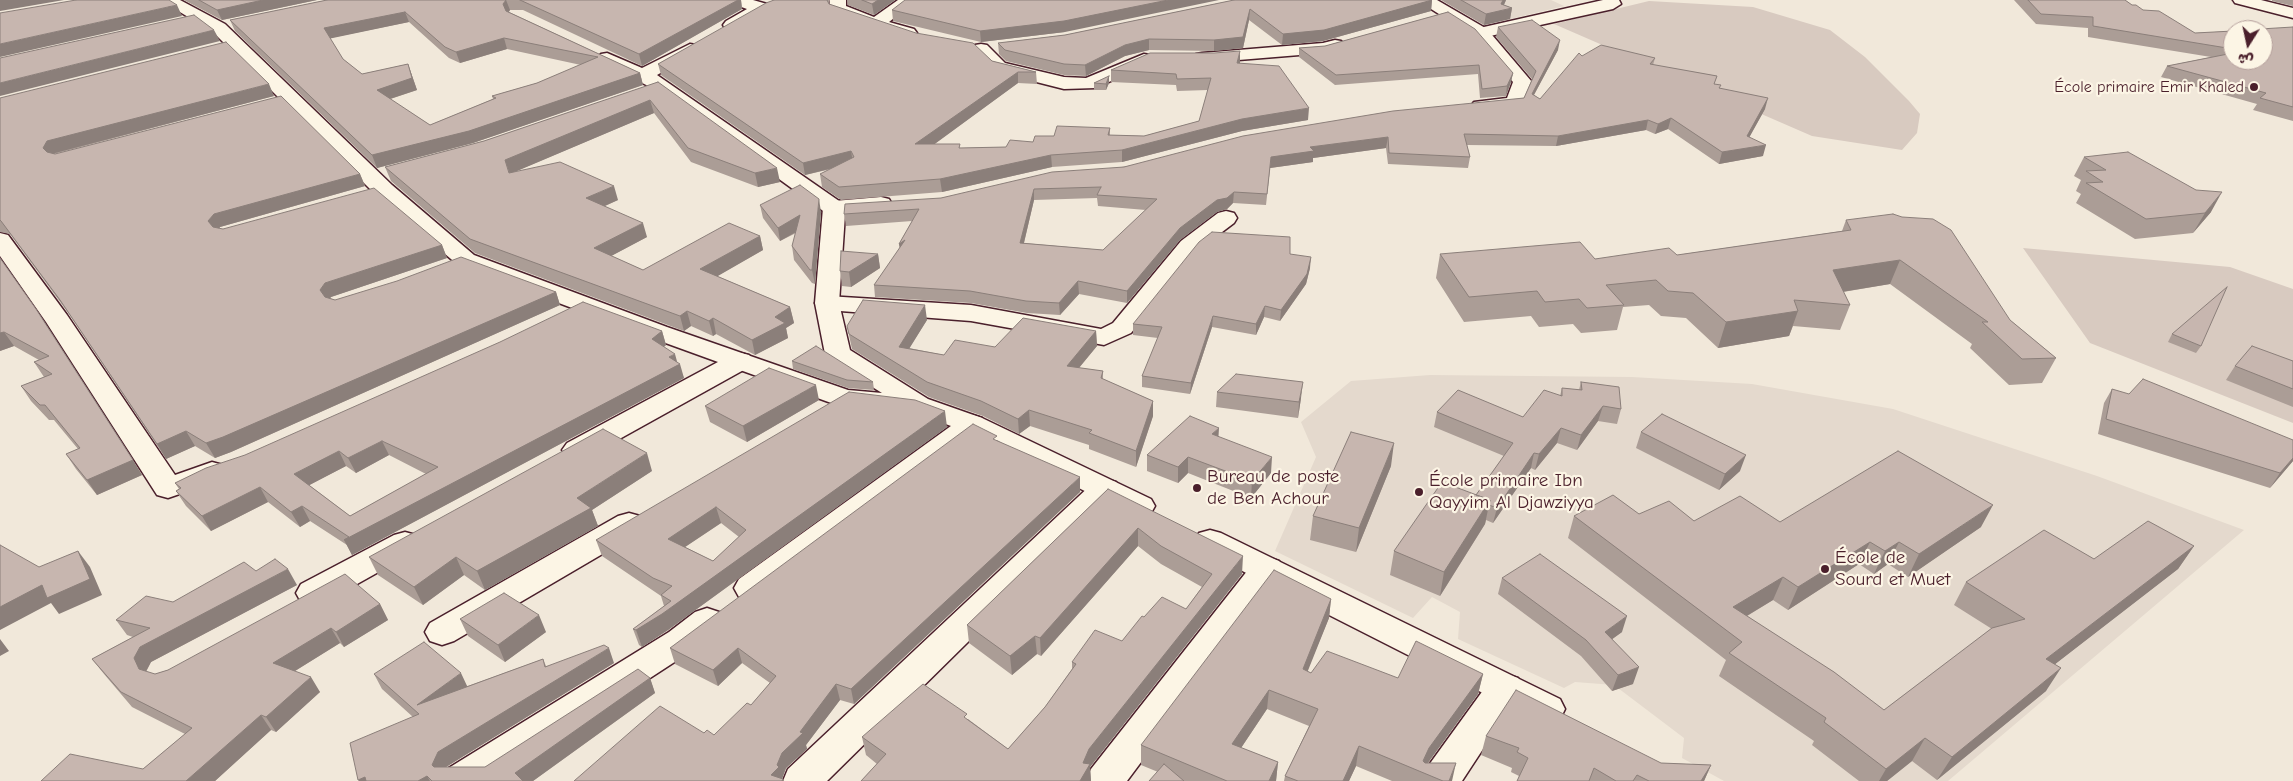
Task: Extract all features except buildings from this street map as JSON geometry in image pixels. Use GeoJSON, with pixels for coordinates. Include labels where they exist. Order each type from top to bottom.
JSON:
{"type":"FeatureCollection","features":[{"type":"Feature","properties":{"kind":"street"},"geometry":{"type":"LineString","coordinates":[[719,32],[769,5],[736,0]]}},
{"type":"Feature","properties":{"kind":"street"},"geometry":{"type":"LineString","coordinates":[[838,0],[837,9],[924,38]]}},
{"type":"Feature","properties":{"kind":"street"},"geometry":{"type":"LineString","coordinates":[[876,23],[909,0]]}},
{"type":"Feature","properties":{"kind":"street"},"geometry":{"type":"LineString","coordinates":[[1425,0],[1481,33],[1522,82],[1515,103],[1458,108]]}},
{"type":"Feature","properties":{"kind":"street"},"geometry":{"type":"LineString","coordinates":[[1481,33],[1613,4],[1611,0]]}},
{"type":"Feature","properties":{"kind":"street"},"geometry":{"type":"LineString","coordinates":[[2242,0],[2292,12]]}},
{"type":"Feature","properties":{"kind":"street"},"geometry":{"type":"LineString","coordinates":[[171,12],[222,33],[281,101],[376,185],[466,260],[844,398],[922,406]]}},
{"type":"Feature","properties":{"kind":"street"},"geometry":{"type":"LineString","coordinates":[[1422,21],[1449,13]]}},
{"type":"Feature","properties":{"kind":"street"},"geometry":{"type":"LineString","coordinates":[[1188,58],[1214,58],[1324,48],[1349,41]]}},
{"type":"Feature","properties":{"kind":"street"},"geometry":{"type":"LineString","coordinates":[[643,76],[702,42]]}},
{"type":"Feature","properties":{"kind":"street"},"geometry":{"type":"LineString","coordinates":[[962,45],[981,49],[1000,47]]}},
{"type":"Feature","properties":{"kind":"street"},"geometry":{"type":"LineString","coordinates":[[981,49],[998,67],[1072,84],[1089,84],[1132,62],[1149,57],[1163,57]]}},
{"type":"Feature","properties":{"kind":"street"},"geometry":{"type":"LineString","coordinates":[[592,52],[662,86],[834,208],[904,203]]}},
{"type":"Feature","properties":{"kind":"street"},"geometry":{"type":"LineString","coordinates":[[635,95],[662,86]]}},
{"type":"Feature","properties":{"kind":"street"},"geometry":{"type":"LineString","coordinates":[[834,208],[827,303],[838,354],[922,406],[972,424],[1165,518]]}},
{"type":"Feature","properties":{"kind":"street"},"geometry":{"type":"LineString","coordinates":[[827,303],[971,313],[1104,337],[1122,328],[1189,246],[1226,218]]}},
{"type":"Feature","properties":{"kind":"street"},"geometry":{"type":"LineString","coordinates":[[0,240],[58,320],[168,488],[233,464]]}},
{"type":"Feature","properties":{"kind":"street"},"geometry":{"type":"LineString","coordinates":[[439,270],[466,260]]}},
{"type":"Feature","properties":{"kind":"street"},"geometry":{"type":"LineString","coordinates":[[553,320],[586,305]]}},
{"type":"Feature","properties":{"kind":"street"},"geometry":{"type":"LineString","coordinates":[[548,465],[740,361]]}},
{"type":"Feature","properties":{"kind":"street"},"geometry":{"type":"LineString","coordinates":[[815,417],[844,398]]}},
{"type":"Feature","properties":{"kind":"street"},"geometry":{"type":"LineString","coordinates":[[461,781],[681,640],[972,424]]}},
{"type":"Feature","properties":{"kind":"street"},"geometry":{"type":"LineString","coordinates":[[802,781],[1105,488]]}},
{"type":"Feature","properties":{"kind":"street"},"geometry":{"type":"LineString","coordinates":[[442,632],[654,510]]}},
{"type":"Feature","properties":{"kind":"street"},"geometry":{"type":"LineString","coordinates":[[1190,531],[1567,719]]}},
{"type":"Feature","properties":{"kind":"street"},"geometry":{"type":"LineString","coordinates":[[287,608],[426,532]]}},
{"type":"Feature","properties":{"kind":"street"},"geometry":{"type":"LineString","coordinates":[[1105,781],[1267,569]]}},
{"type":"Feature","properties":{"kind":"street"},"geometry":{"type":"LineString","coordinates":[[1440,781],[1505,688]]}},
{"type":"Feature","properties":{"kind":"shaded area"},"geometry":{"type":"Polygon","coordinates":[[[1456,0],[1551,0],[1564,6],[1502,21],[1451,6],[1456,0]]]}},
{"type":"Feature","properties":{"kind":"shaded area"},"geometry":{"type":"Polygon","coordinates":[[[1649,1],[1753,7],[1830,30],[1865,57],[1920,114],[1917,133],[1902,150],[1812,136],[1554,24],[1649,1]]]}},
{"type":"Feature","properties":{"kind":"shaded area"},"geometry":{"type":"Polygon","coordinates":[[[2023,248],[2230,267],[2293,289],[2293,423],[2090,343],[2023,248]]]}},
{"type":"Feature","properties":{"kind":"shaded area","name":"École de Sourd et Muet"},"geometry":{"type":"Polygon","coordinates":[[[1430,375],[1632,377],[1752,384],[1893,409],[2097,476],[2244,530],[1948,781],[1724,781],[1682,758],[1684,738],[1614,685],[1575,682],[1564,688],[1458,639],[1460,612],[1432,597],[1413,618],[1275,551],[1316,457],[1301,422],[1351,381],[1430,375]]]}},
{"type":"Feature","properties":{"kind":"place","name":"École primaire Emir Khaled"},"geometry":{"type":"Point","coordinates":[2254,87]}},
{"type":"Feature","properties":{"kind":"place","name":"Bureau de poste de Ben Achour"},"geometry":{"type":"Point","coordinates":[1197,488]}},
{"type":"Feature","properties":{"kind":"place","name":"École primaire Ibn Qayyim Al Djawziyya"},"geometry":{"type":"Point","coordinates":[1419,492]}},
{"type":"Feature","properties":{"kind":"place","name":"École de Sourd et Muet"},"geometry":{"type":"Point","coordinates":[1825,569]}}]}
